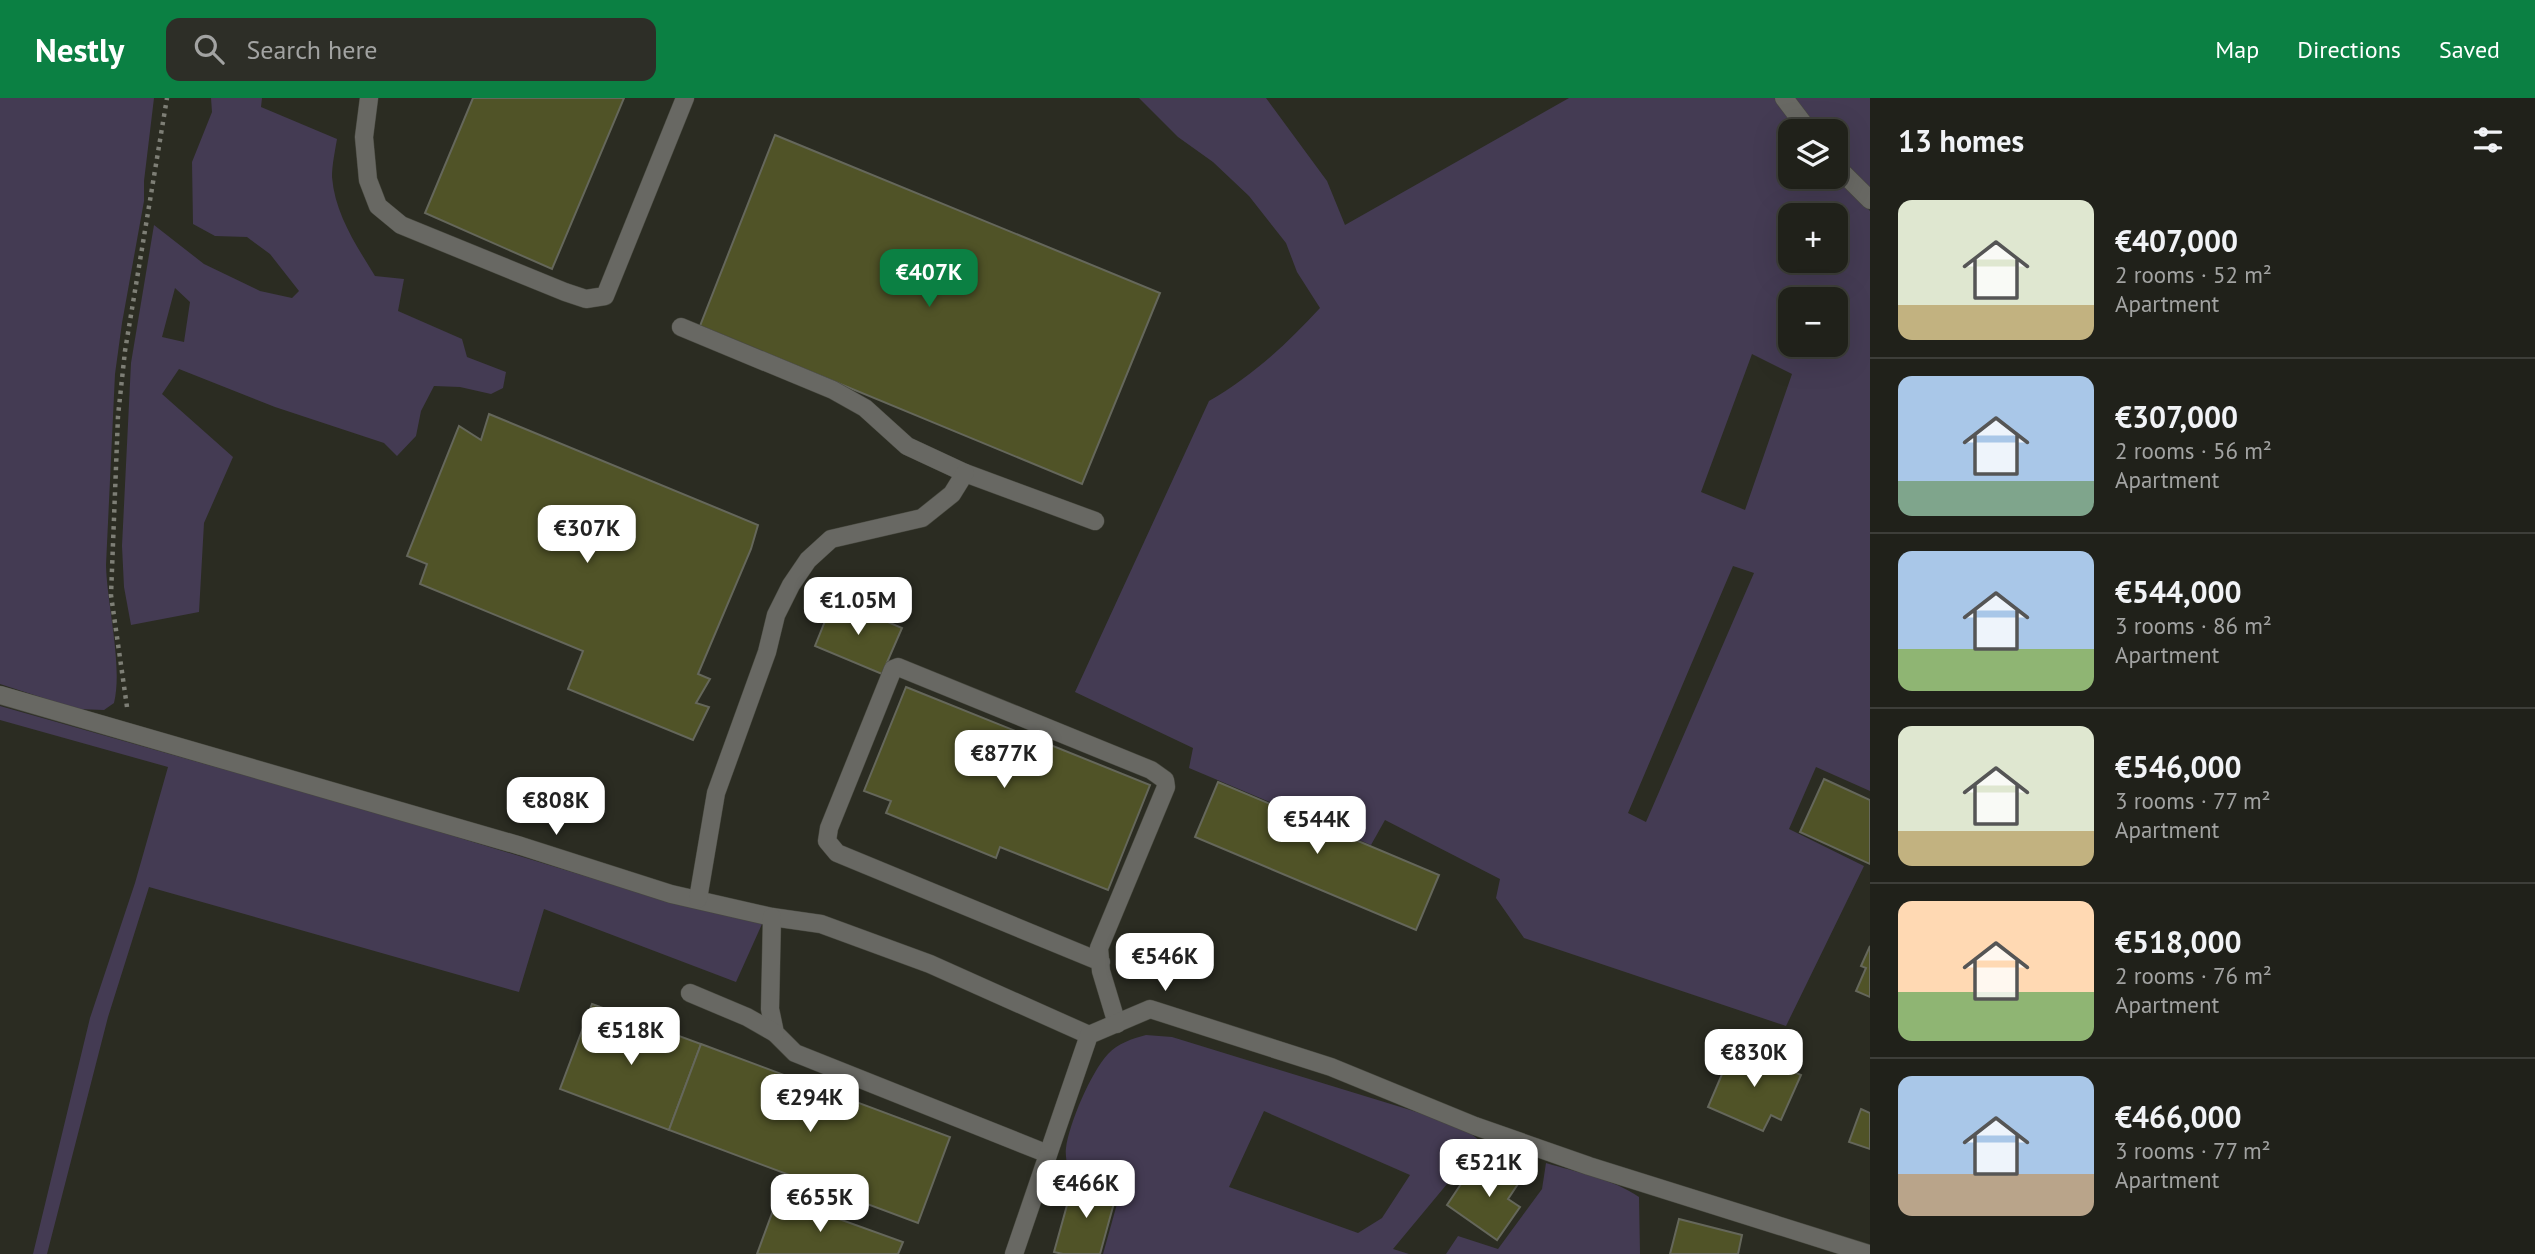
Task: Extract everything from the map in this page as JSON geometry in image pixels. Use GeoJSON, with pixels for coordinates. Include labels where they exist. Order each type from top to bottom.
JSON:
{"type":"FeatureCollection","features":[{"type":"Feature","properties":{"kind":"street"},"geometry":{"type":"LineString","coordinates":[[369,98],[364,137],[368,180],[378,206],[401,225],[510,271],[586,299],[605,296],[685,98]]}},
{"type":"Feature","properties":{"kind":"street"},"geometry":{"type":"LineString","coordinates":[[1784,98],[1800,119]]}},
{"type":"Feature","properties":{"kind":"street"},"geometry":{"type":"LineString","coordinates":[[1848,178],[1870,200]]}},
{"type":"Feature","properties":{"kind":"street"},"geometry":{"type":"LineString","coordinates":[[681,327],[833,390],[865,408],[907,446],[965,474],[1095,521]]}},
{"type":"Feature","properties":{"kind":"street"},"geometry":{"type":"LineString","coordinates":[[698,899],[716,793],[767,652],[776,615],[791,585],[808,560],[831,539],[922,518],[953,494],[965,474]]}},
{"type":"Feature","properties":{"kind":"street"},"geometry":{"type":"LineString","coordinates":[[1101,962],[837,853],[827,841],[829,828],[893,669],[898,667],[911,672],[1151,770],[1165,780],[1166,787],[1099,948],[1117,1024]]}},
{"type":"Feature","properties":{"kind":"street"},"geometry":{"type":"LineString","coordinates":[[0,695],[515,844],[671,894],[772,917],[821,923],[930,964],[1090,1035],[1150,1009],[1331,1067],[1475,1126],[1590,1167],[1869,1254]]}},
{"type":"Feature","properties":{"kind":"street"},"geometry":{"type":"LineString","coordinates":[[772,917],[770,1009],[775,1033]]}},
{"type":"Feature","properties":{"kind":"street"},"geometry":{"type":"LineString","coordinates":[[690,993],[747,1017],[775,1033],[795,1053],[1048,1154]]}},
{"type":"Feature","properties":{"kind":"street"},"geometry":{"type":"LineString","coordinates":[[1014,1254],[1090,1035]]}},
{"type":"Feature","properties":{"kind":"path"},"geometry":{"type":"LineString","coordinates":[[131,732],[111,595],[114,481],[125,351],[167,98]]}},
{"type":"Feature","properties":{"kind":"shaded area"},"geometry":{"type":"Polygon","coordinates":[[[0,98],[154,98],[144,201],[115,374],[106,565],[117,671],[114,703],[104,710],[77,709],[0,684],[0,98]]]}},
{"type":"Feature","properties":{"kind":"shaded area"},"geometry":{"type":"Polygon","coordinates":[[[211,98],[262,98],[261,107],[337,139],[332,177],[337,204],[375,276],[404,279],[398,311],[462,339],[467,357],[506,372],[503,388],[491,394],[460,387],[434,386],[421,411],[416,436],[397,456],[384,443],[275,407],[179,369],[162,394],[233,457],[204,523],[199,612],[131,625],[124,587],[122,546],[131,363],[154,225],[204,264],[260,291],[292,298],[299,291],[270,254],[247,237],[215,236],[193,224],[192,162],[212,112],[211,98]],[[175,288],[162,337],[184,342],[190,302],[175,288]]]}},
{"type":"Feature","properties":{"kind":"shaded area"},"geometry":{"type":"Polygon","coordinates":[[[1139,98],[1266,98],[1327,181],[1345,225],[1569,98],[1777,98],[1793,119],[1778,119],[1778,189],[1848,189],[1848,186],[1870,211],[1870,791],[1816,767],[1789,829],[1864,866],[1786,1026],[1524,938],[1496,898],[1500,879],[1385,820],[1371,845],[1189,768],[1193,748],[1075,692],[1209,401],[1268,359],[1320,308],[1297,272],[1286,243],[1249,196],[1213,162],[1178,137],[1139,98]],[[1752,354],[1701,492],[1745,510],[1792,374],[1752,354]],[[1733,566],[1628,813],[1646,822],[1754,573],[1733,566]]]}},
{"type":"Feature","properties":{"kind":"shaded area"},"geometry":{"type":"Polygon","coordinates":[[[1793,98],[1870,98],[1870,189],[1848,164],[1848,119],[1810,119],[1793,98]]]}},
{"type":"Feature","properties":{"kind":"shaded area"},"geometry":{"type":"Polygon","coordinates":[[[0,706],[375,812],[667,901],[762,924],[736,982],[544,909],[519,992],[149,887],[108,1017],[47,1254],[33,1254],[90,1018],[135,883],[168,767],[0,720],[0,706]]]}},
{"type":"Feature","properties":{"kind":"shaded area"},"geometry":{"type":"Polygon","coordinates":[[[1146,1035],[1172,1037],[1443,1120],[1465,1129],[1489,1148],[1457,1172],[1393,1249],[1409,1254],[1103,1254],[1122,1186],[1068,1170],[1066,1148],[1071,1126],[1101,1062],[1116,1047],[1146,1035]],[[1264,1111],[1229,1187],[1358,1233],[1382,1218],[1410,1175],[1264,1111]]]}},
{"type":"Feature","properties":{"kind":"shaded area"},"geometry":{"type":"Polygon","coordinates":[[[1546,1163],[1606,1181],[1639,1197],[1640,1254],[1446,1254],[1458,1236],[1498,1249],[1542,1189],[1546,1163]]]}},
{"type":"Feature","properties":{"kind":"building"},"geometry":{"type":"Polygon","coordinates":[[[473,98],[624,98],[552,269],[425,213],[473,98]]]}},
{"type":"Feature","properties":{"kind":"building"},"geometry":{"type":"Polygon","coordinates":[[[775,135],[1160,293],[1082,484],[700,326],[775,135]]]}},
{"type":"Feature","properties":{"kind":"building"},"geometry":{"type":"Polygon","coordinates":[[[489,414],[758,525],[751,549],[698,674],[710,679],[696,703],[709,707],[693,740],[568,689],[583,651],[420,584],[427,564],[407,556],[459,426],[481,440],[489,414]]]}},
{"type":"Feature","properties":{"kind":"building"},"geometry":{"type":"Polygon","coordinates":[[[834,599],[902,628],[882,674],[815,646],[834,599]]]}},
{"type":"Feature","properties":{"kind":"building"},"geometry":{"type":"Polygon","coordinates":[[[906,687],[1150,785],[1108,890],[1000,847],[996,858],[886,813],[891,801],[864,791],[906,687]]]}},
{"type":"Feature","properties":{"kind":"building"},"geometry":{"type":"Polygon","coordinates":[[[1824,779],[1870,800],[1870,864],[1800,832],[1824,779]]]}},
{"type":"Feature","properties":{"kind":"building"},"geometry":{"type":"Polygon","coordinates":[[[1218,782],[1439,875],[1416,930],[1195,837],[1218,782]]]}},
{"type":"Feature","properties":{"kind":"building"},"geometry":{"type":"Polygon","coordinates":[[[1870,946],[1870,997],[1856,991],[1866,968],[1861,966],[1870,946]]]}},
{"type":"Feature","properties":{"kind":"building"},"geometry":{"type":"Polygon","coordinates":[[[592,1004],[701,1044],[669,1130],[560,1089],[592,1004]]]}},
{"type":"Feature","properties":{"kind":"building"},"geometry":{"type":"Polygon","coordinates":[[[701,1044],[950,1137],[918,1223],[669,1130],[701,1044]]]}},
{"type":"Feature","properties":{"kind":"building"},"geometry":{"type":"Polygon","coordinates":[[[1734,1046],[1801,1075],[1781,1120],[1771,1115],[1763,1131],[1708,1107],[1734,1046]]]}},
{"type":"Feature","properties":{"kind":"building"},"geometry":{"type":"Polygon","coordinates":[[[1861,1109],[1870,1113],[1870,1149],[1849,1142],[1861,1109]]]}},
{"type":"Feature","properties":{"kind":"building"},"geometry":{"type":"Polygon","coordinates":[[[1499,1157],[1524,1175],[1508,1199],[1520,1207],[1497,1240],[1447,1205],[1469,1172],[1483,1181],[1499,1157]]]}},
{"type":"Feature","properties":{"kind":"building"},"geometry":{"type":"Polygon","coordinates":[[[1074,1180],[1117,1192],[1100,1254],[1054,1252],[1074,1180]]]}},
{"type":"Feature","properties":{"kind":"building"},"geometry":{"type":"Polygon","coordinates":[[[778,1197],[903,1242],[898,1254],[757,1254],[778,1197]]]}},
{"type":"Feature","properties":{"kind":"building"},"geometry":{"type":"Polygon","coordinates":[[[1679,1219],[1742,1235],[1738,1254],[1670,1254],[1679,1219]]]}}]}
